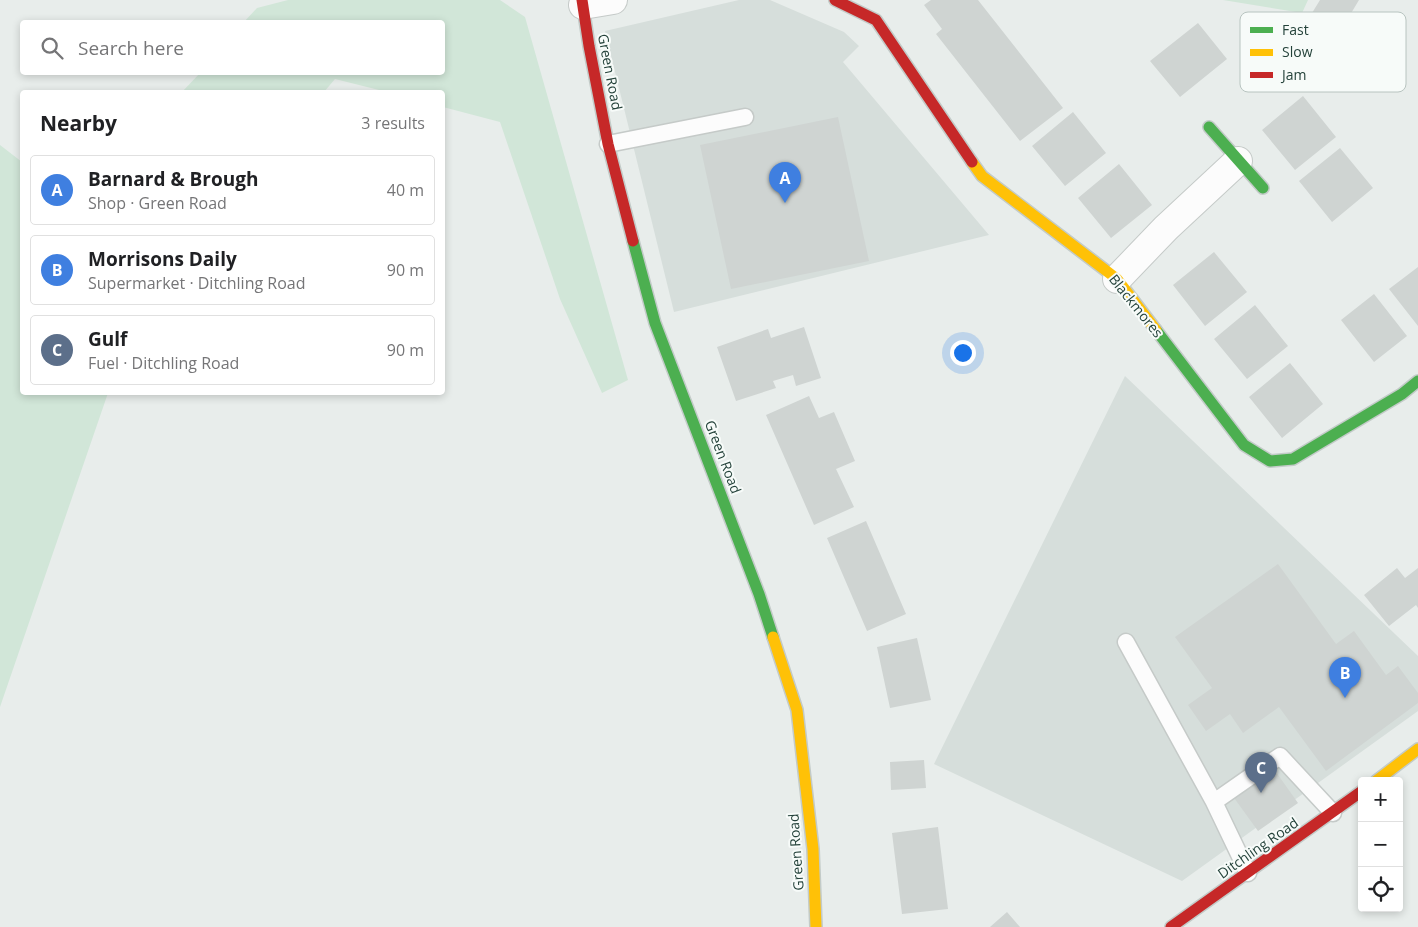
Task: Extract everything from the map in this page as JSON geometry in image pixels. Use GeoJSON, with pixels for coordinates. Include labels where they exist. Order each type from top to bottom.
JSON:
{"type":"FeatureCollection","features":[{"type":"Feature","properties":{"kind":"street"},"geometry":{"type":"LineString","coordinates":[[582,2],[613,0]]}},
{"type":"Feature","properties":{"kind":"street","name":"Blackmores"},"geometry":{"type":"LineString","coordinates":[[835,0],[876,20],[982,176],[1117,279],[1244,445],[1270,460],[1293,459],[1402,394],[1418,381]]}},
{"type":"Feature","properties":{"kind":"street","name":"Green Road"},"geometry":{"type":"LineString","coordinates":[[582,2],[608,144],[655,323],[759,594],[796,710],[813,849],[816,927]]}},
{"type":"Feature","properties":{"kind":"street"},"geometry":{"type":"LineString","coordinates":[[1209,127],[1263,188]]}},
{"type":"Feature","properties":{"kind":"street"},"geometry":{"type":"LineString","coordinates":[[1117,279],[1166,228],[1238,161]]}},
{"type":"Feature","properties":{"kind":"street"},"geometry":{"type":"LineString","coordinates":[[1381,777],[1418,749]]}},
{"type":"Feature","properties":{"kind":"street","name":"Ditchling Road"},"geometry":{"type":"LineString","coordinates":[[1171,927],[1358,794]]}},
{"type":"Feature","properties":{"kind":"lane"},"geometry":{"type":"LineString","coordinates":[[608,144],[745,117]]}},
{"type":"Feature","properties":{"kind":"lane"},"geometry":{"type":"LineString","coordinates":[[1126,642],[1214,802],[1248,873]]}},
{"type":"Feature","properties":{"kind":"lane"},"geometry":{"type":"LineString","coordinates":[[1214,802],[1280,756],[1333,813]]}},
{"type":"Feature","properties":{"kind":"shaded area"},"geometry":{"type":"Polygon","coordinates":[[[739,0],[770,0],[844,32],[859,46],[843,62],[989,235],[674,312],[605,31],[739,0]]]}},
{"type":"Feature","properties":{"kind":"shaded area"},"geometry":{"type":"Polygon","coordinates":[[[1125,376],[1418,656],[1418,711],[1182,881],[934,764],[1125,376]]]}},
{"type":"Feature","properties":{"kind":"green space"},"geometry":{"type":"Polygon","coordinates":[[[288,0],[500,0],[525,17],[628,380],[602,393],[560,299],[500,122],[445,108],[445,90],[379,90],[335,79],[326,90],[184,90],[198,75],[445,75],[445,20],[246,20],[257,8],[288,0]]]}},
{"type":"Feature","properties":{"kind":"green space"},"geometry":{"type":"Polygon","coordinates":[[[1223,0],[1308,0],[1302,12],[1223,0]]]}},
{"type":"Feature","properties":{"kind":"green space"},"geometry":{"type":"Polygon","coordinates":[[[0,145],[20,160],[20,395],[107,395],[0,707],[0,145]]]}},
{"type":"Feature","properties":{"kind":"building"},"geometry":{"type":"Polygon","coordinates":[[[931,0],[978,0],[1063,108],[1020,141],[936,34],[942,29],[924,5],[931,0]]]}},
{"type":"Feature","properties":{"kind":"building"},"geometry":{"type":"Polygon","coordinates":[[[1320,0],[1359,0],[1352,12],[1313,12],[1320,0]]]}},
{"type":"Feature","properties":{"kind":"building"},"geometry":{"type":"Polygon","coordinates":[[[1198,23],[1227,59],[1180,97],[1150,61],[1198,23]]]}},
{"type":"Feature","properties":{"kind":"building"},"geometry":{"type":"Polygon","coordinates":[[[1303,96],[1336,137],[1295,170],[1262,130],[1303,96]]]}},
{"type":"Feature","properties":{"kind":"building"},"geometry":{"type":"Polygon","coordinates":[[[1073,112],[1106,153],[1065,186],[1032,146],[1073,112]]]}},
{"type":"Feature","properties":{"kind":"building"},"geometry":{"type":"Polygon","coordinates":[[[838,117],[869,261],[731,289],[700,145],[838,117]]]}},
{"type":"Feature","properties":{"kind":"building"},"geometry":{"type":"Polygon","coordinates":[[[1340,148],[1373,188],[1332,222],[1299,181],[1340,148]]]}},
{"type":"Feature","properties":{"kind":"building"},"geometry":{"type":"Polygon","coordinates":[[[1119,164],[1152,205],[1111,238],[1078,198],[1119,164]]]}},
{"type":"Feature","properties":{"kind":"building"},"geometry":{"type":"Polygon","coordinates":[[[1214,252],[1247,292],[1205,326],[1173,285],[1214,252]]]}},
{"type":"Feature","properties":{"kind":"building"},"geometry":{"type":"Polygon","coordinates":[[[1418,267],[1418,326],[1389,289],[1418,267]]]}},
{"type":"Feature","properties":{"kind":"building"},"geometry":{"type":"Polygon","coordinates":[[[1374,294],[1407,336],[1374,362],[1341,320],[1374,294]]]}},
{"type":"Feature","properties":{"kind":"building"},"geometry":{"type":"Polygon","coordinates":[[[1255,305],[1288,346],[1247,379],[1214,339],[1255,305]]]}},
{"type":"Feature","properties":{"kind":"building"},"geometry":{"type":"Polygon","coordinates":[[[804,327],[821,378],[796,386],[793,375],[773,381],[776,388],[736,401],[717,347],[768,329],[771,338],[804,327]]]}},
{"type":"Feature","properties":{"kind":"building"},"geometry":{"type":"Polygon","coordinates":[[[1290,363],[1323,404],[1282,438],[1249,397],[1290,363]]]}},
{"type":"Feature","properties":{"kind":"building"},"geometry":{"type":"Polygon","coordinates":[[[809,396],[819,418],[834,412],[855,461],[836,469],[854,507],[814,525],[766,415],[809,396]]]}},
{"type":"Feature","properties":{"kind":"building"},"geometry":{"type":"Polygon","coordinates":[[[866,521],[906,614],[867,631],[827,538],[866,521]]]}},
{"type":"Feature","properties":{"kind":"building"},"geometry":{"type":"Polygon","coordinates":[[[1278,564],[1336,644],[1354,631],[1386,675],[1398,666],[1418,693],[1418,703],[1326,771],[1279,707],[1243,733],[1230,714],[1206,731],[1188,705],[1212,688],[1175,637],[1278,564]]]}},
{"type":"Feature","properties":{"kind":"building"},"geometry":{"type":"Polygon","coordinates":[[[1397,568],[1405,578],[1418,568],[1418,608],[1416,605],[1389,626],[1364,595],[1397,568]]]}},
{"type":"Feature","properties":{"kind":"building"},"geometry":{"type":"Polygon","coordinates":[[[917,638],[931,700],[890,708],[877,647],[917,638]]]}},
{"type":"Feature","properties":{"kind":"building"},"geometry":{"type":"Polygon","coordinates":[[[1264,755],[1298,803],[1258,831],[1224,784],[1264,755]]]}},
{"type":"Feature","properties":{"kind":"building"},"geometry":{"type":"Polygon","coordinates":[[[924,760],[926,788],[891,790],[890,762],[924,760]]]}},
{"type":"Feature","properties":{"kind":"building"},"geometry":{"type":"Polygon","coordinates":[[[938,827],[948,909],[902,914],[892,833],[938,827]]]}},
{"type":"Feature","properties":{"kind":"building"},"geometry":{"type":"Polygon","coordinates":[[[1007,912],[1020,927],[990,927],[1007,912]]]}},
{"type":"Feature","properties":{"kind":"traffic: fast"},"geometry":{"type":"LineString","coordinates":[[1209,127],[1263,188]]}},
{"type":"Feature","properties":{"kind":"traffic: fast"},"geometry":{"type":"LineString","coordinates":[[633,241],[655,323],[759,594],[773,637]]}},
{"type":"Feature","properties":{"kind":"traffic: fast"},"geometry":{"type":"LineString","coordinates":[[1156,330],[1244,445],[1270,461],[1293,459],[1402,394],[1418,381]]}},
{"type":"Feature","properties":{"kind":"traffic: slow"},"geometry":{"type":"LineString","coordinates":[[972,162],[982,176],[1117,279],[1156,330]]}},
{"type":"Feature","properties":{"kind":"traffic: slow"},"geometry":{"type":"LineString","coordinates":[[773,637],[797,710],[813,849],[816,927]]}},
{"type":"Feature","properties":{"kind":"traffic: slow"},"geometry":{"type":"LineString","coordinates":[[1381,777],[1418,749]]}},
{"type":"Feature","properties":{"kind":"traffic: jam"},"geometry":{"type":"LineString","coordinates":[[582,0],[608,144],[633,241]]}},
{"type":"Feature","properties":{"kind":"traffic: jam"},"geometry":{"type":"LineString","coordinates":[[835,0],[876,20],[972,162]]}},
{"type":"Feature","properties":{"kind":"traffic: jam"},"geometry":{"type":"LineString","coordinates":[[1171,927],[1358,794]]}},
{"type":"Feature","properties":{"kind":"place","name":"Barnard & Brough"},"geometry":{"type":"Point","coordinates":[785,203]}},
{"type":"Feature","properties":{"kind":"place","name":"Morrisons Daily"},"geometry":{"type":"Point","coordinates":[1345,698]}},
{"type":"Feature","properties":{"kind":"place","name":"Gulf"},"geometry":{"type":"Point","coordinates":[1261,793]}}]}
